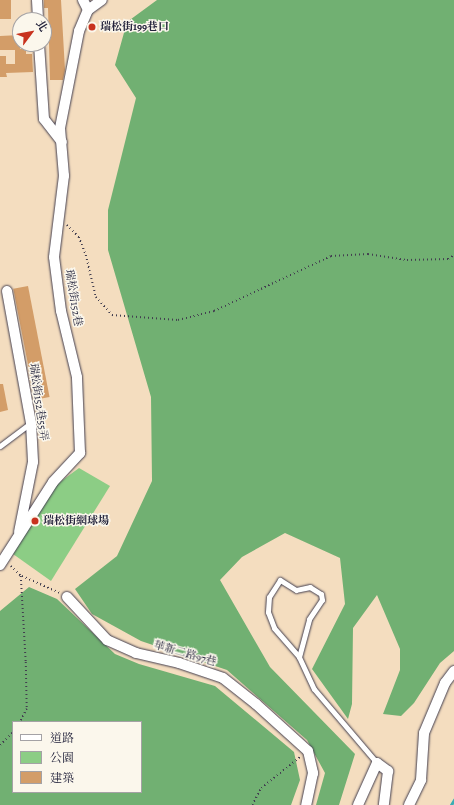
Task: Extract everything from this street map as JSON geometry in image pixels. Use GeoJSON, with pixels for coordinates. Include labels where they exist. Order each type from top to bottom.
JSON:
{"type":"FeatureCollection","features":[{"type":"Feature","properties":{"kind":"street"},"geometry":{"type":"LineString","coordinates":[[37,0],[38,12]]}},
{"type":"Feature","properties":{"kind":"street"},"geometry":{"type":"LineString","coordinates":[[83,0],[88,10],[102,0]]}},
{"type":"Feature","properties":{"kind":"street","name":"瑞松街152巷"},"geometry":{"type":"LineString","coordinates":[[2,562],[53,482],[80,453],[77,377],[61,311],[54,256],[64,176],[60,128],[73,74],[79,31],[88,10]]}},
{"type":"Feature","properties":{"kind":"street"},"geometry":{"type":"LineString","coordinates":[[40,52],[44,120],[62,142]]}},
{"type":"Feature","properties":{"kind":"street","name":"瑞松街152巷55弄"},"geometry":{"type":"LineString","coordinates":[[7,291],[31,423],[33,462],[17,539]]}},
{"type":"Feature","properties":{"kind":"street","name":"華新二路97巷"},"geometry":{"type":"LineString","coordinates":[[67,596],[107,640],[136,653],[179,663],[223,678],[308,751]]}},
{"type":"Feature","properties":{"kind":"street"},"geometry":{"type":"LineString","coordinates":[[409,805],[421,780],[424,733],[445,683],[454,671]]}},
{"type":"Feature","properties":{"kind":"street"},"geometry":{"type":"LineString","coordinates":[[306,805],[313,773],[308,751]]}},
{"type":"Feature","properties":{"kind":"street"},"geometry":{"type":"LineString","coordinates":[[358,805],[377,763],[388,771],[384,805]]}},
{"type":"Feature","properties":{"kind":"lane"},"geometry":{"type":"LineString","coordinates":[[0,446],[31,423]]}},
{"type":"Feature","properties":{"kind":"lane"},"geometry":{"type":"LineString","coordinates":[[299,657],[309,620],[322,600],[321,594],[310,587],[296,590],[280,580],[269,596],[268,612],[274,628],[299,657],[314,689],[377,763]]}},
{"type":"Feature","properties":{"kind":"path"},"geometry":{"type":"LineString","coordinates":[[58,221],[70,227],[79,238],[96,298],[112,315],[178,320],[214,311],[331,256],[368,254],[407,260],[448,259],[454,255]]}},
{"type":"Feature","properties":{"kind":"path"},"geometry":{"type":"LineString","coordinates":[[2,562],[21,576],[67,596]]}},
{"type":"Feature","properties":{"kind":"path"},"geometry":{"type":"LineString","coordinates":[[21,576],[27,709],[21,721]]}},
{"type":"Feature","properties":{"kind":"path"},"geometry":{"type":"LineString","coordinates":[[0,745],[12,733]]}},
{"type":"Feature","properties":{"kind":"path"},"geometry":{"type":"LineString","coordinates":[[252,805],[262,788],[308,751]]}},
{"type":"Feature","properties":{"kind":"green space"},"geometry":{"type":"Polygon","coordinates":[[[157,0],[454,0],[454,651],[440,663],[414,703],[401,716],[383,714],[400,670],[400,649],[377,595],[353,628],[352,704],[348,719],[312,669],[345,604],[340,558],[285,533],[242,557],[220,580],[270,667],[355,754],[339,805],[316,805],[325,773],[307,740],[227,670],[141,641],[92,614],[75,589],[117,556],[152,481],[151,397],[108,250],[108,210],[136,98],[115,65],[127,22],[157,0]]]}},
{"type":"Feature","properties":{"kind":"green space"},"geometry":{"type":"Polygon","coordinates":[[[79,468],[110,486],[51,581],[13,554],[56,485],[79,468]]]}},
{"type":"Feature","properties":{"kind":"green space"},"geometry":{"type":"Polygon","coordinates":[[[29,587],[57,599],[115,654],[139,664],[215,686],[294,752],[300,780],[291,805],[0,805],[0,611],[29,587]]]}},
{"type":"Feature","properties":{"kind":"building"},"geometry":{"type":"Polygon","coordinates":[[[0,0],[11,0],[11,19],[0,19],[0,0]]]}},
{"type":"Feature","properties":{"kind":"building"},"geometry":{"type":"Polygon","coordinates":[[[44,0],[61,0],[65,70],[63,80],[50,80],[49,52],[52,52],[52,12],[48,12],[48,8],[44,8],[44,0]]]}},
{"type":"Feature","properties":{"kind":"building"},"geometry":{"type":"Polygon","coordinates":[[[12,35],[12,50],[0,50],[0,36],[12,35]]]}},
{"type":"Feature","properties":{"kind":"building"},"geometry":{"type":"Polygon","coordinates":[[[15,52],[26,52],[26,54],[32,54],[33,72],[6,73],[7,77],[0,77],[0,56],[6,56],[6,64],[15,64],[15,52]]]}},
{"type":"Feature","properties":{"kind":"building"},"geometry":{"type":"Polygon","coordinates":[[[28,286],[50,397],[35,400],[13,289],[28,286]]]}},
{"type":"Feature","properties":{"kind":"building"},"geometry":{"type":"Polygon","coordinates":[[[0,384],[3,384],[8,410],[0,412],[0,384]]]}},
{"type":"Feature","properties":{"kind":"waterway"},"geometry":{"type":"LineString","coordinates":[[451,805],[454,800]]}},
{"type":"Feature","properties":{"kind":"place","name":"瑞松街199巷口"},"geometry":{"type":"Point","coordinates":[92,27]}},
{"type":"Feature","properties":{"kind":"place","name":"瑞松街網球場"},"geometry":{"type":"Point","coordinates":[35,521]}}]}
